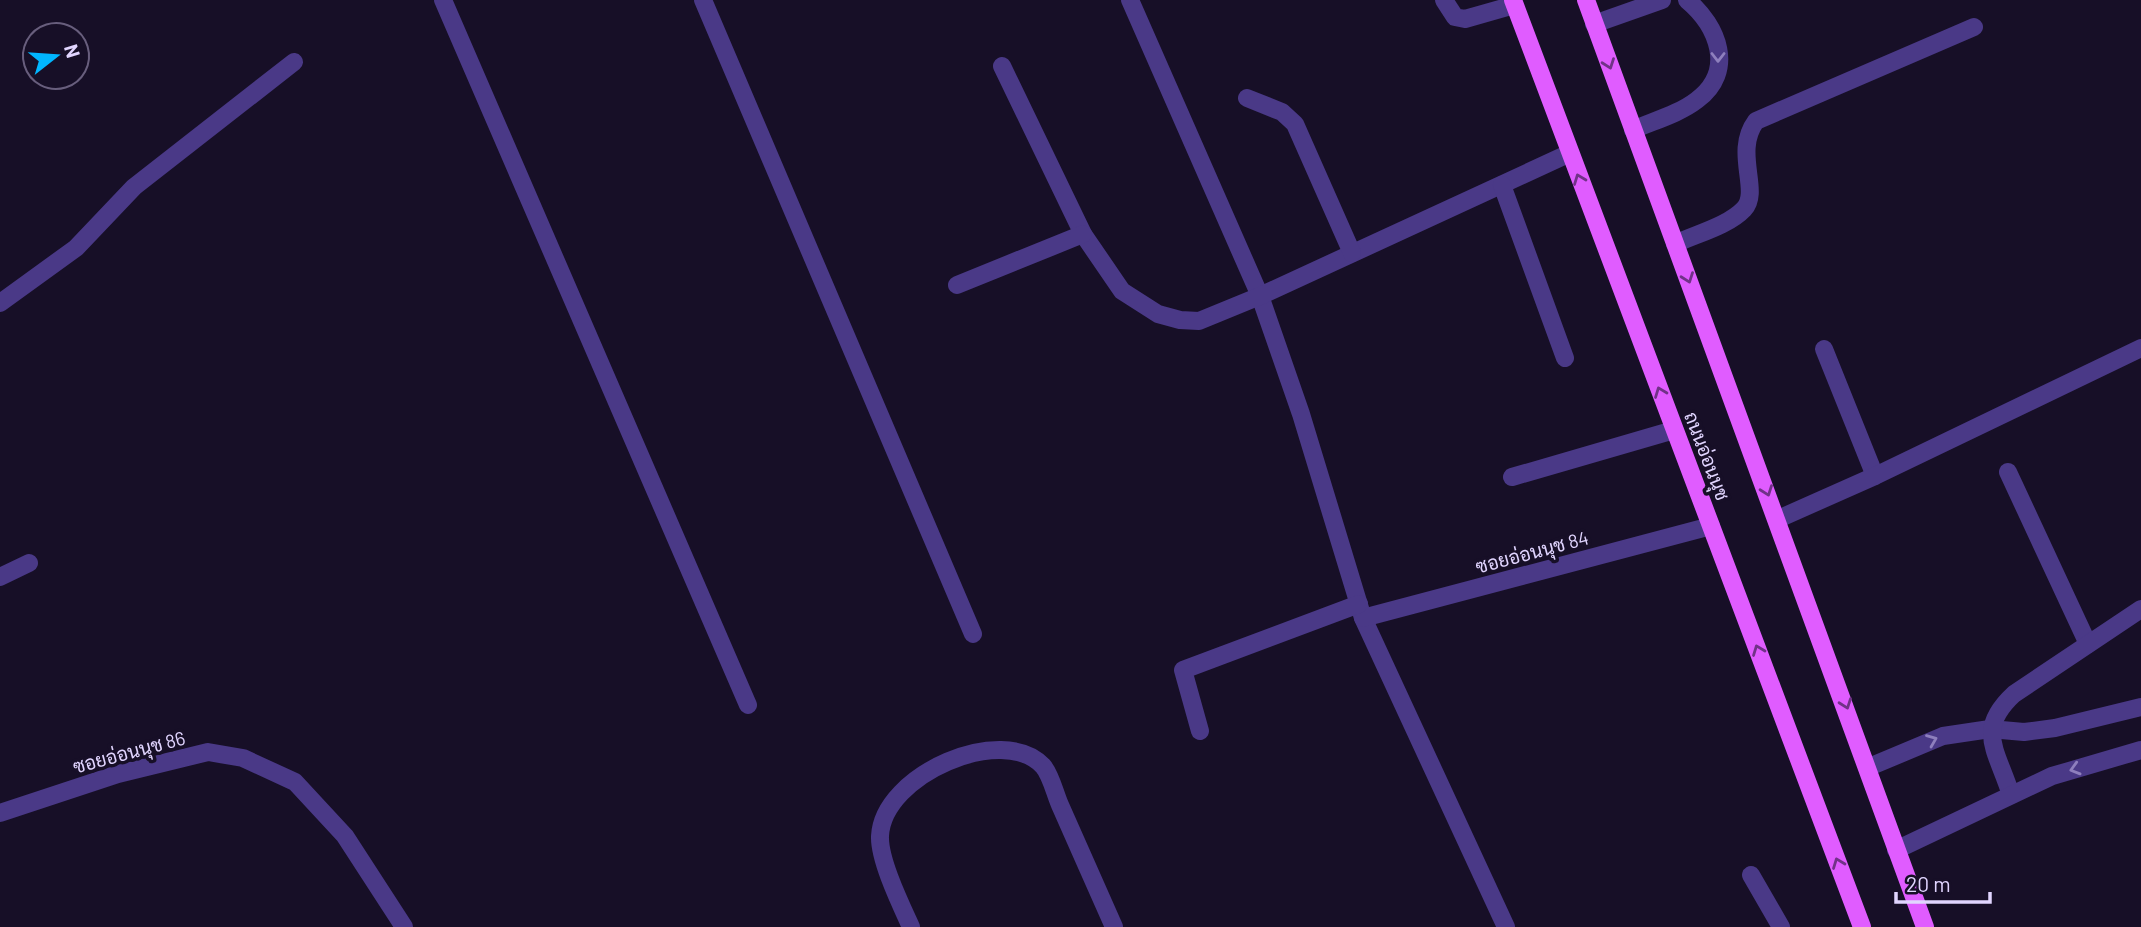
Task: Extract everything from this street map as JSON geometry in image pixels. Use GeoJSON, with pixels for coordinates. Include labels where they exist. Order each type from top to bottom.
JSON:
{"type":"FeatureCollection","features":[{"type":"Feature","properties":{"kind":"main road"},"geometry":{"type":"LineString","coordinates":[[1586,0],[1869,766],[1925,927]]}},
{"type":"Feature","properties":{"kind":"main road","name":"ถนนอ่อนนุช"},"geometry":{"type":"LineString","coordinates":[[1514,2],[1862,927]]}},
{"type":"Feature","properties":{"kind":"street"},"geometry":{"type":"LineString","coordinates":[[443,0],[748,705]]}},
{"type":"Feature","properties":{"kind":"street"},"geometry":{"type":"LineString","coordinates":[[703,0],[973,634]]}},
{"type":"Feature","properties":{"kind":"street"},"geometry":{"type":"LineString","coordinates":[[1130,0],[1260,296],[1301,414],[1361,611],[1506,927]]}},
{"type":"Feature","properties":{"kind":"street"},"geometry":{"type":"LineString","coordinates":[[1444,0],[1455,17],[1465,19],[1514,2]]}},
{"type":"Feature","properties":{"kind":"street"},"geometry":{"type":"LineString","coordinates":[[1594,24],[1662,0]]}},
{"type":"Feature","properties":{"kind":"street"},"geometry":{"type":"LineString","coordinates":[[1633,130],[1696,101],[1709,88],[1719,66],[1717,36],[1703,14],[1687,0]]}},
{"type":"Feature","properties":{"kind":"street"},"geometry":{"type":"LineString","coordinates":[[1675,244],[1734,218],[1746,207],[1750,196],[1745,152],[1748,132],[1756,121],[1974,27]]}},
{"type":"Feature","properties":{"kind":"street"},"geometry":{"type":"LineString","coordinates":[[0,303],[76,248],[134,187],[294,62]]}},
{"type":"Feature","properties":{"kind":"street"},"geometry":{"type":"LineString","coordinates":[[1002,66],[1083,234],[1122,291],[1158,314],[1199,321],[1260,296],[1570,153]]}},
{"type":"Feature","properties":{"kind":"street"},"geometry":{"type":"LineString","coordinates":[[1247,98],[1282,112],[1295,124],[1353,253]]}},
{"type":"Feature","properties":{"kind":"street"},"geometry":{"type":"LineString","coordinates":[[1502,185],[1564,358]]}},
{"type":"Feature","properties":{"kind":"street"},"geometry":{"type":"LineString","coordinates":[[957,285],[1083,234]]}},
{"type":"Feature","properties":{"kind":"street"},"geometry":{"type":"LineString","coordinates":[[1778,519],[2141,348]]}},
{"type":"Feature","properties":{"kind":"street"},"geometry":{"type":"LineString","coordinates":[[1824,349],[1874,476]]}},
{"type":"Feature","properties":{"kind":"street"},"geometry":{"type":"LineString","coordinates":[[1512,477],[1674,430]]}},
{"type":"Feature","properties":{"kind":"street"},"geometry":{"type":"LineString","coordinates":[[2008,472],[2088,644]]}},
{"type":"Feature","properties":{"kind":"street","name":"ซอยอ่อนนุช 84"},"geometry":{"type":"LineString","coordinates":[[1200,732],[1183,670],[1361,611],[1711,526]]}},
{"type":"Feature","properties":{"kind":"street"},"geometry":{"type":"LineString","coordinates":[[0,577],[29,563]]}},
{"type":"Feature","properties":{"kind":"street"},"geometry":{"type":"LineString","coordinates":[[2011,795],[1990,729],[1996,711],[2014,694],[2141,609]]}},
{"type":"Feature","properties":{"kind":"street"},"geometry":{"type":"LineString","coordinates":[[1869,766],[1943,736],[1990,729],[2024,732],[2054,728],[2141,706]]}},
{"type":"Feature","properties":{"kind":"street"},"geometry":{"type":"LineString","coordinates":[[911,927],[893,887],[880,836],[895,795],[924,772],[969,754],[1017,750],[1043,766],[1114,927]]}},
{"type":"Feature","properties":{"kind":"street"},"geometry":{"type":"LineString","coordinates":[[1896,850],[2052,776],[2141,750]]}},
{"type":"Feature","properties":{"kind":"street","name":"ซอยอ่อนนุช 86"},"geometry":{"type":"LineString","coordinates":[[0,813],[118,774],[208,752],[243,758],[295,782],[345,836],[404,927]]}},
{"type":"Feature","properties":{"kind":"street"},"geometry":{"type":"LineString","coordinates":[[1751,875],[1781,927]]}}]}
